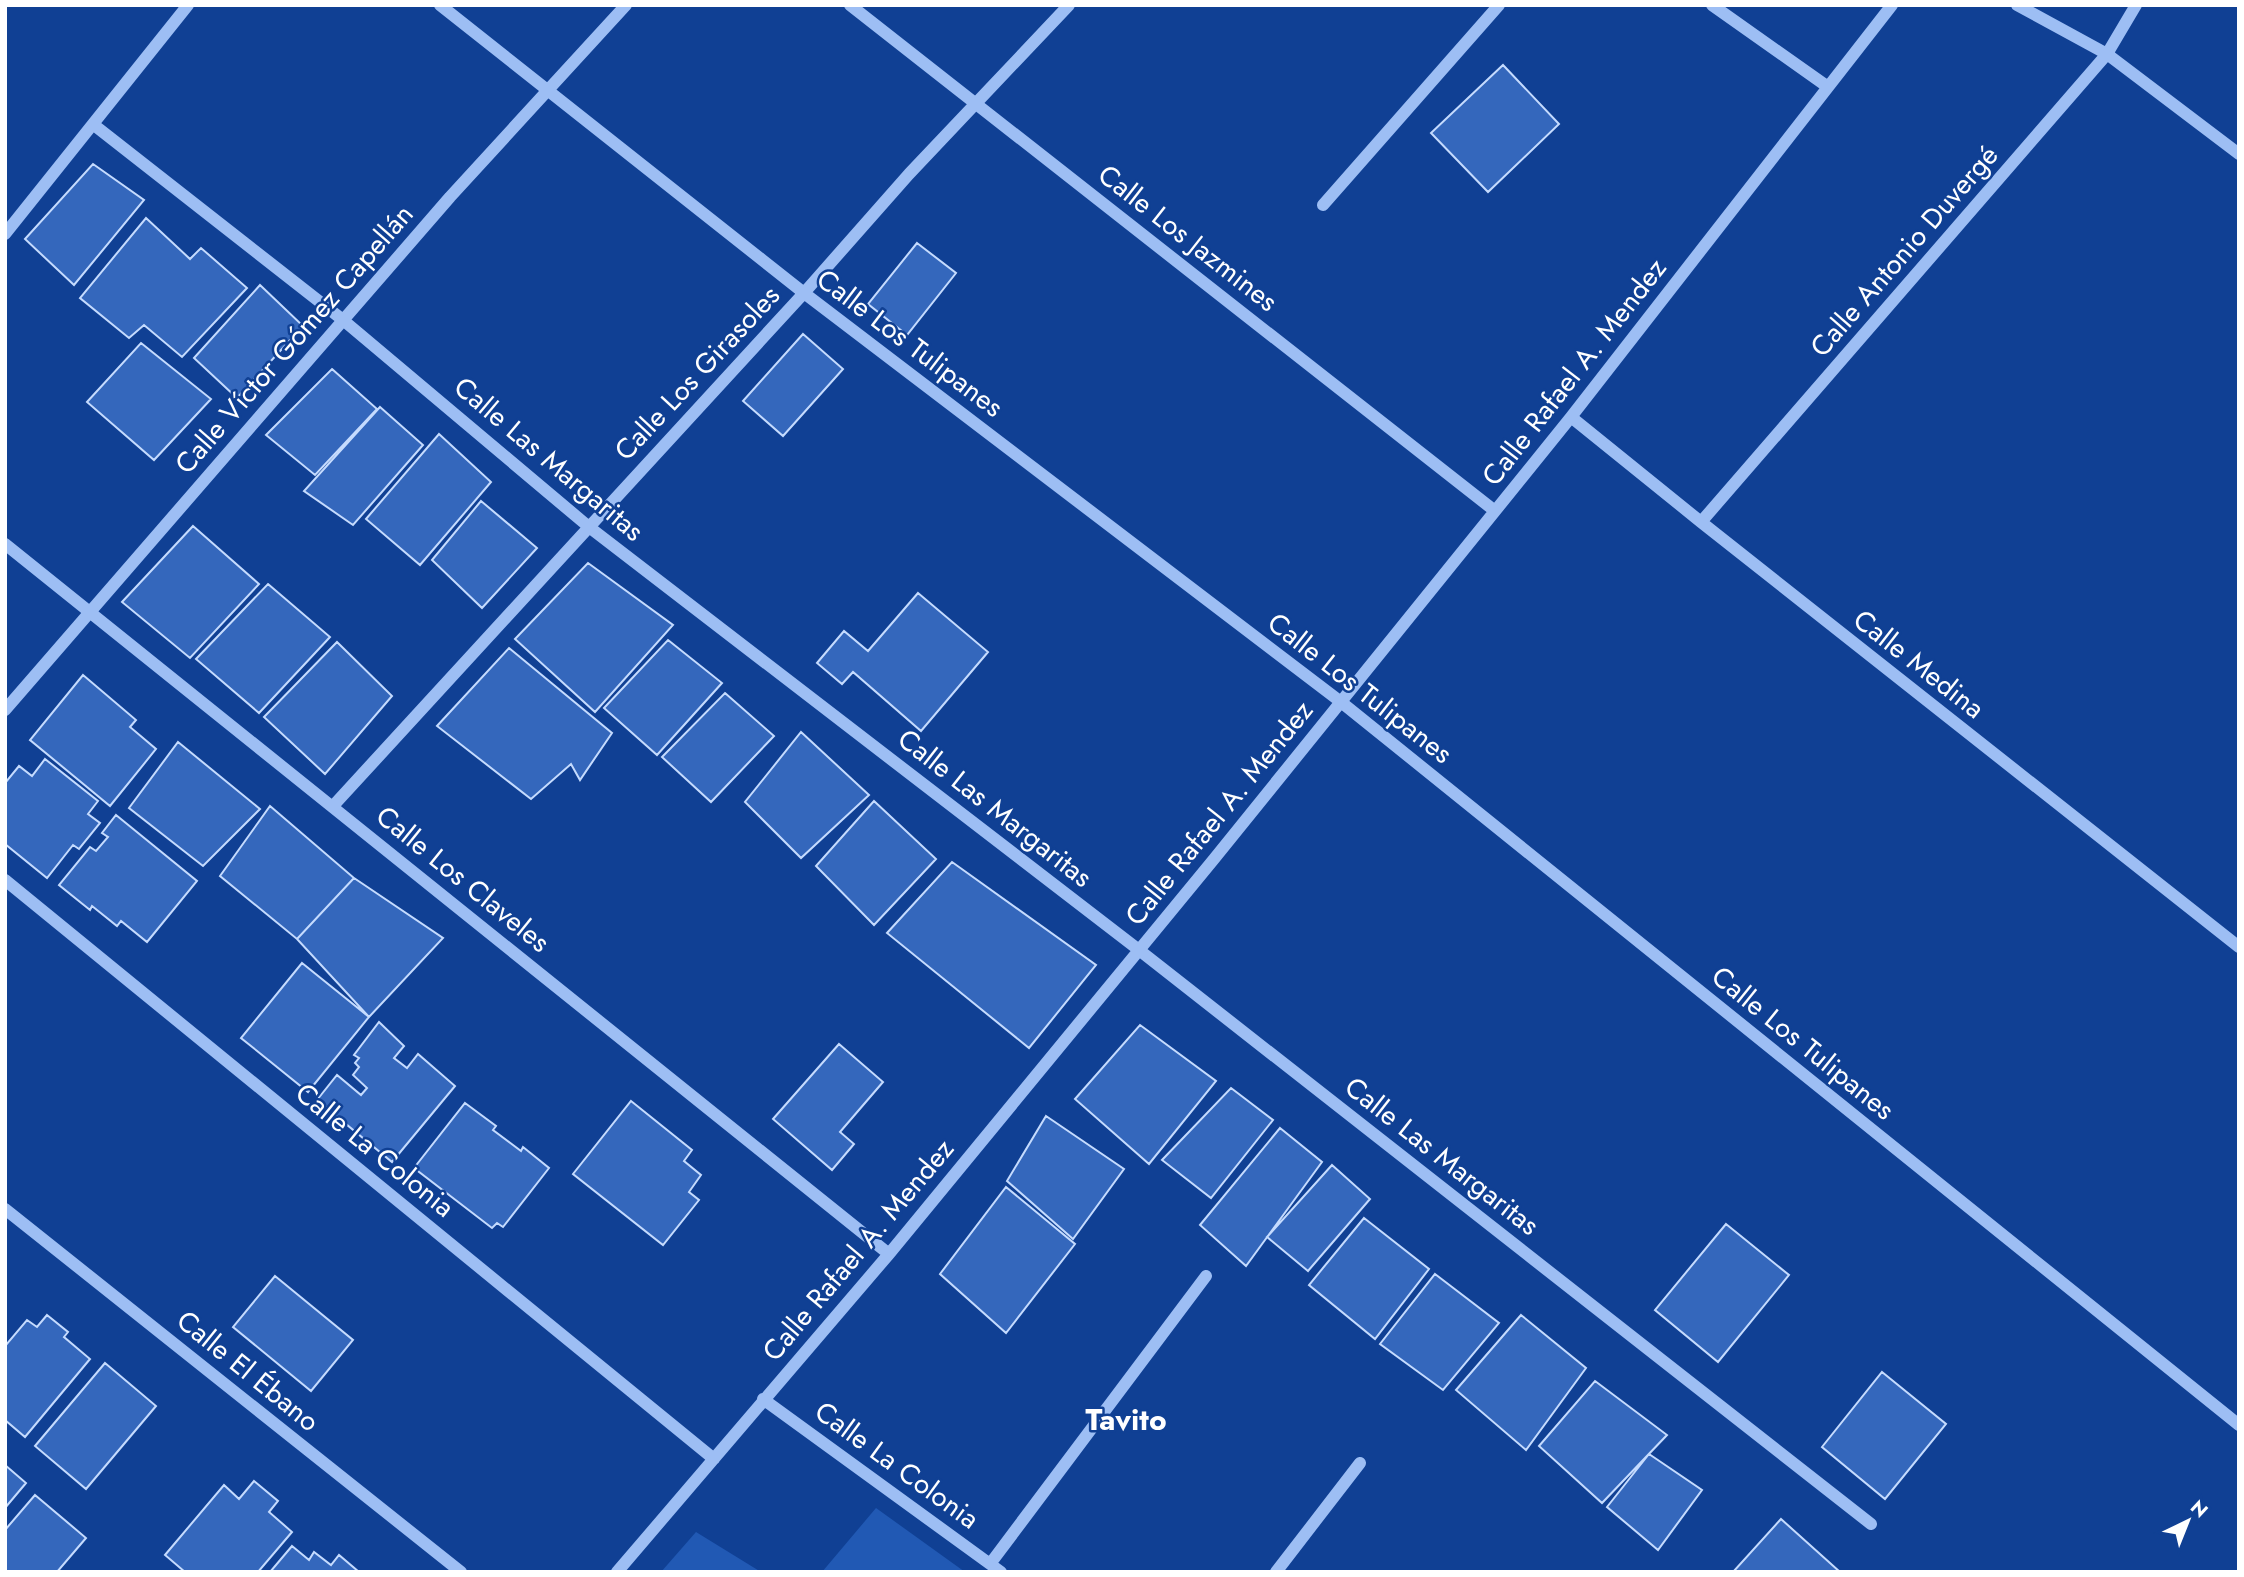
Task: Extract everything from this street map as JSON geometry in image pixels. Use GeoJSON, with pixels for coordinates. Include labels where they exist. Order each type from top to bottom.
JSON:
{"type":"FeatureCollection","features":[{"type":"Feature","properties":{"kind":"street"},"geometry":{"type":"LineString","coordinates":[[6,230],[94,125],[188,5]]}},
{"type":"Feature","properties":{"kind":"street","name":"Calle Los Tulipanes"},"geometry":{"type":"LineString","coordinates":[[440,5],[804,293],[1340,702],[2239,1425]]}},
{"type":"Feature","properties":{"kind":"street","name":"Calle Víctor Gómez Capellán"},"geometry":{"type":"LineString","coordinates":[[5,709],[450,197],[626,5]]}},
{"type":"Feature","properties":{"kind":"street","name":"Calle Los Jazmines"},"geometry":{"type":"LineString","coordinates":[[850,5],[1495,511]]}},
{"type":"Feature","properties":{"kind":"street","name":"Calle Los Girasoles"},"geometry":{"type":"LineString","coordinates":[[333,806],[804,293],[909,174],[1069,5]]}},
{"type":"Feature","properties":{"kind":"street"},"geometry":{"type":"LineString","coordinates":[[1323,205],[1499,5]]}},
{"type":"Feature","properties":{"kind":"street"},"geometry":{"type":"LineString","coordinates":[[1712,5],[1829,87]]}},
{"type":"Feature","properties":{"kind":"street","name":"Calle Rafael A. Mendez"},"geometry":{"type":"LineString","coordinates":[[617,1572],[889,1254],[1139,950],[1571,417],[1892,5]]}},
{"type":"Feature","properties":{"kind":"street"},"geometry":{"type":"LineString","coordinates":[[2017,5],[2107,54],[2239,154]]}},
{"type":"Feature","properties":{"kind":"street","name":"Calle Antonio Duvergé"},"geometry":{"type":"LineString","coordinates":[[1701,522],[2107,54],[2136,5]]}},
{"type":"Feature","properties":{"kind":"street","name":"Calle Las Margaritas"},"geometry":{"type":"LineString","coordinates":[[94,125],[343,320],[589,527],[1139,950],[1871,1524]]}},
{"type":"Feature","properties":{"kind":"street","name":"Calle Medina"},"geometry":{"type":"LineString","coordinates":[[1571,417],[2239,947]]}},
{"type":"Feature","properties":{"kind":"street","name":"Calle Los Claveles"},"geometry":{"type":"LineString","coordinates":[[5,544],[889,1254]]}},
{"type":"Feature","properties":{"kind":"street","name":"Calle La Colonia"},"geometry":{"type":"LineString","coordinates":[[5,880],[714,1459]]}},
{"type":"Feature","properties":{"kind":"street","name":"Calle El Ébano"},"geometry":{"type":"LineString","coordinates":[[5,1209],[461,1572]]}},
{"type":"Feature","properties":{"kind":"street"},"geometry":{"type":"LineString","coordinates":[[996,1568],[1206,1276]]}},
{"type":"Feature","properties":{"kind":"street","name":"Calle La Colonia"},"geometry":{"type":"LineString","coordinates":[[763,1399],[996,1568]]}},
{"type":"Feature","properties":{"kind":"street"},"geometry":{"type":"LineString","coordinates":[[1276,1572],[1360,1463]]}},
{"type":"Feature","properties":{"kind":"shaded area"},"geometry":{"type":"Polygon","coordinates":[[[876,1508],[965,1572],[822,1572],[876,1508]]]}},
{"type":"Feature","properties":{"kind":"shaded area"},"geometry":{"type":"Polygon","coordinates":[[[696,1532],[761,1572],[661,1572],[696,1532]]]}},
{"type":"Feature","properties":{"kind":"building"},"geometry":{"type":"Polygon","coordinates":[[[1503,65],[1559,124],[1488,192],[1431,133],[1503,65]]]}},
{"type":"Feature","properties":{"kind":"building"},"geometry":{"type":"Polygon","coordinates":[[[93,164],[144,200],[74,285],[25,239],[93,164]]]}},
{"type":"Feature","properties":{"kind":"building"},"geometry":{"type":"Polygon","coordinates":[[[146,218],[190,259],[201,248],[247,288],[182,357],[144,325],[129,338],[80,298],[146,218]]]}},
{"type":"Feature","properties":{"kind":"building"},"geometry":{"type":"Polygon","coordinates":[[[917,243],[956,273],[907,335],[868,304],[917,243]]]}},
{"type":"Feature","properties":{"kind":"building"},"geometry":{"type":"Polygon","coordinates":[[[260,285],[303,326],[237,398],[194,358],[260,285]]]}},
{"type":"Feature","properties":{"kind":"building"},"geometry":{"type":"Polygon","coordinates":[[[803,334],[843,369],[783,436],[743,401],[803,334]]]}},
{"type":"Feature","properties":{"kind":"building"},"geometry":{"type":"Polygon","coordinates":[[[141,343],[211,399],[154,460],[87,402],[141,343]]]}},
{"type":"Feature","properties":{"kind":"building"},"geometry":{"type":"Polygon","coordinates":[[[332,369],[377,409],[315,475],[266,435],[332,369]]]}},
{"type":"Feature","properties":{"kind":"building"},"geometry":{"type":"Polygon","coordinates":[[[380,407],[423,445],[353,525],[304,491],[380,407]]]}},
{"type":"Feature","properties":{"kind":"building"},"geometry":{"type":"Polygon","coordinates":[[[439,434],[491,482],[420,565],[366,519],[439,434]]]}},
{"type":"Feature","properties":{"kind":"building"},"geometry":{"type":"Polygon","coordinates":[[[481,501],[537,548],[482,608],[432,560],[481,501]]]}},
{"type":"Feature","properties":{"kind":"building"},"geometry":{"type":"Polygon","coordinates":[[[193,526],[259,584],[190,658],[122,602],[193,526]]]}},
{"type":"Feature","properties":{"kind":"building"},"geometry":{"type":"Polygon","coordinates":[[[588,563],[673,625],[595,712],[515,639],[588,563]]]}},
{"type":"Feature","properties":{"kind":"building"},"geometry":{"type":"Polygon","coordinates":[[[268,584],[330,637],[259,713],[196,659],[268,584]]]}},
{"type":"Feature","properties":{"kind":"building"},"geometry":{"type":"Polygon","coordinates":[[[918,593],[988,652],[921,731],[853,672],[842,684],[817,663],[844,631],[868,651],[918,593]]]}},
{"type":"Feature","properties":{"kind":"building"},"geometry":{"type":"Polygon","coordinates":[[[668,640],[722,683],[657,755],[604,708],[668,640]]]}},
{"type":"Feature","properties":{"kind":"building"},"geometry":{"type":"Polygon","coordinates":[[[337,642],[392,696],[325,774],[264,717],[337,642]]]}},
{"type":"Feature","properties":{"kind":"building"},"geometry":{"type":"Polygon","coordinates":[[[509,648],[612,733],[580,780],[571,764],[531,799],[437,726],[509,648]]]}},
{"type":"Feature","properties":{"kind":"building"},"geometry":{"type":"Polygon","coordinates":[[[83,675],[136,720],[130,727],[156,749],[110,806],[30,740],[83,675]]]}},
{"type":"Feature","properties":{"kind":"building"},"geometry":{"type":"Polygon","coordinates":[[[725,693],[774,736],[711,802],[662,757],[725,693]]]}},
{"type":"Feature","properties":{"kind":"building"},"geometry":{"type":"Polygon","coordinates":[[[801,732],[869,795],[801,858],[745,802],[801,732]]]}},
{"type":"Feature","properties":{"kind":"building"},"geometry":{"type":"Polygon","coordinates":[[[178,742],[260,809],[203,866],[129,808],[178,742]]]}},
{"type":"Feature","properties":{"kind":"building"},"geometry":{"type":"Polygon","coordinates":[[[45,759],[98,801],[88,814],[100,823],[79,849],[73,845],[47,878],[5,844],[5,783],[19,766],[32,776],[45,759]]]}},
{"type":"Feature","properties":{"kind":"building"},"geometry":{"type":"Polygon","coordinates":[[[874,801],[936,859],[874,925],[816,866],[874,801]]]}},
{"type":"Feature","properties":{"kind":"building"},"geometry":{"type":"Polygon","coordinates":[[[270,806],[354,878],[297,939],[220,876],[270,806]]]}},
{"type":"Feature","properties":{"kind":"building"},"geometry":{"type":"Polygon","coordinates":[[[116,815],[197,881],[147,942],[121,921],[117,926],[92,906],[90,910],[59,885],[90,847],[96,851],[108,837],[102,833],[116,815]]]}},
{"type":"Feature","properties":{"kind":"building"},"geometry":{"type":"Polygon","coordinates":[[[952,862],[1096,965],[1029,1048],[887,933],[952,862]]]}},
{"type":"Feature","properties":{"kind":"building"},"geometry":{"type":"Polygon","coordinates":[[[354,878],[443,938],[369,1017],[297,939],[354,878]]]}},
{"type":"Feature","properties":{"kind":"building"},"geometry":{"type":"Polygon","coordinates":[[[302,963],[369,1017],[308,1092],[241,1038],[302,963]]]}},
{"type":"Feature","properties":{"kind":"building"},"geometry":{"type":"Polygon","coordinates":[[[379,1022],[404,1046],[394,1058],[407,1068],[418,1054],[455,1086],[392,1162],[317,1100],[337,1075],[361,1095],[367,1088],[353,1075],[359,1067],[355,1063],[359,1058],[354,1055],[379,1022]]]}},
{"type":"Feature","properties":{"kind":"building"},"geometry":{"type":"Polygon","coordinates":[[[1140,1025],[1216,1081],[1149,1164],[1075,1099],[1140,1025]]]}},
{"type":"Feature","properties":{"kind":"building"},"geometry":{"type":"Polygon","coordinates":[[[839,1044],[883,1082],[840,1132],[854,1144],[832,1170],[773,1119],[839,1044]]]}},
{"type":"Feature","properties":{"kind":"building"},"geometry":{"type":"Polygon","coordinates":[[[1231,1088],[1273,1120],[1211,1198],[1162,1160],[1231,1088]]]}},
{"type":"Feature","properties":{"kind":"building"},"geometry":{"type":"Polygon","coordinates":[[[631,1101],[692,1150],[684,1161],[701,1175],[689,1192],[699,1200],[663,1245],[573,1174],[631,1101]]]}},
{"type":"Feature","properties":{"kind":"building"},"geometry":{"type":"Polygon","coordinates":[[[465,1103],[496,1126],[493,1130],[521,1151],[523,1147],[549,1168],[503,1227],[497,1223],[492,1228],[414,1168],[465,1103]]]}},
{"type":"Feature","properties":{"kind":"building"},"geometry":{"type":"Polygon","coordinates":[[[1046,1116],[1124,1169],[1073,1239],[1007,1181],[1046,1116]]]}},
{"type":"Feature","properties":{"kind":"building"},"geometry":{"type":"Polygon","coordinates":[[[1280,1128],[1322,1162],[1246,1266],[1200,1225],[1280,1128]]]}},
{"type":"Feature","properties":{"kind":"building"},"geometry":{"type":"Polygon","coordinates":[[[1332,1165],[1370,1199],[1308,1271],[1267,1237],[1332,1165]]]}},
{"type":"Feature","properties":{"kind":"building"},"geometry":{"type":"Polygon","coordinates":[[[1006,1187],[1075,1244],[1006,1333],[940,1274],[1006,1187]]]}},
{"type":"Feature","properties":{"kind":"building"},"geometry":{"type":"Polygon","coordinates":[[[1364,1218],[1429,1269],[1375,1339],[1309,1285],[1364,1218]]]}},
{"type":"Feature","properties":{"kind":"building"},"geometry":{"type":"Polygon","coordinates":[[[1726,1224],[1789,1275],[1718,1362],[1655,1310],[1726,1224]]]}},
{"type":"Feature","properties":{"kind":"building"},"geometry":{"type":"Polygon","coordinates":[[[1435,1274],[1499,1323],[1443,1390],[1380,1344],[1435,1274]]]}},
{"type":"Feature","properties":{"kind":"building"},"geometry":{"type":"Polygon","coordinates":[[[275,1276],[353,1340],[311,1391],[233,1327],[275,1276]]]}},
{"type":"Feature","properties":{"kind":"building"},"geometry":{"type":"Polygon","coordinates":[[[47,1315],[68,1332],[64,1337],[90,1359],[25,1437],[5,1420],[5,1346],[27,1320],[37,1327],[47,1315]]]}},
{"type":"Feature","properties":{"kind":"building"},"geometry":{"type":"Polygon","coordinates":[[[1521,1315],[1586,1368],[1526,1450],[1456,1390],[1521,1315]]]}},
{"type":"Feature","properties":{"kind":"building"},"geometry":{"type":"Polygon","coordinates":[[[105,1363],[156,1406],[86,1489],[35,1446],[105,1363]]]}},
{"type":"Feature","properties":{"kind":"building"},"geometry":{"type":"Polygon","coordinates":[[[1882,1372],[1946,1424],[1885,1499],[1822,1447],[1882,1372]]]}},
{"type":"Feature","properties":{"kind":"building"},"geometry":{"type":"Polygon","coordinates":[[[1595,1381],[1667,1435],[1602,1503],[1539,1446],[1595,1381]]]}},
{"type":"Feature","properties":{"kind":"building"},"geometry":{"type":"Polygon","coordinates":[[[1649,1454],[1702,1490],[1658,1550],[1607,1507],[1649,1454]]]}},
{"type":"Feature","properties":{"kind":"building"},"geometry":{"type":"Polygon","coordinates":[[[5,1465],[26,1483],[5,1508],[5,1465]]]}},
{"type":"Feature","properties":{"kind":"building"},"geometry":{"type":"Polygon","coordinates":[[[254,1481],[278,1501],[269,1512],[292,1532],[258,1572],[185,1572],[165,1555],[224,1485],[239,1499],[254,1481]]]}},
{"type":"Feature","properties":{"kind":"building"},"geometry":{"type":"Polygon","coordinates":[[[35,1495],[86,1538],[57,1572],[5,1572],[5,1530],[35,1495]]]}},
{"type":"Feature","properties":{"kind":"building"},"geometry":{"type":"Polygon","coordinates":[[[1781,1519],[1840,1572],[1733,1572],[1781,1519]]]}},
{"type":"Feature","properties":{"kind":"building"},"geometry":{"type":"Polygon","coordinates":[[[292,1546],[309,1560],[314,1552],[331,1565],[339,1555],[359,1572],[270,1572],[292,1546]]]}},
{"type":"Feature","properties":{"kind":"district","name":"Tavito"},"geometry":{"type":"Point","coordinates":[1126,1419]}}]}
